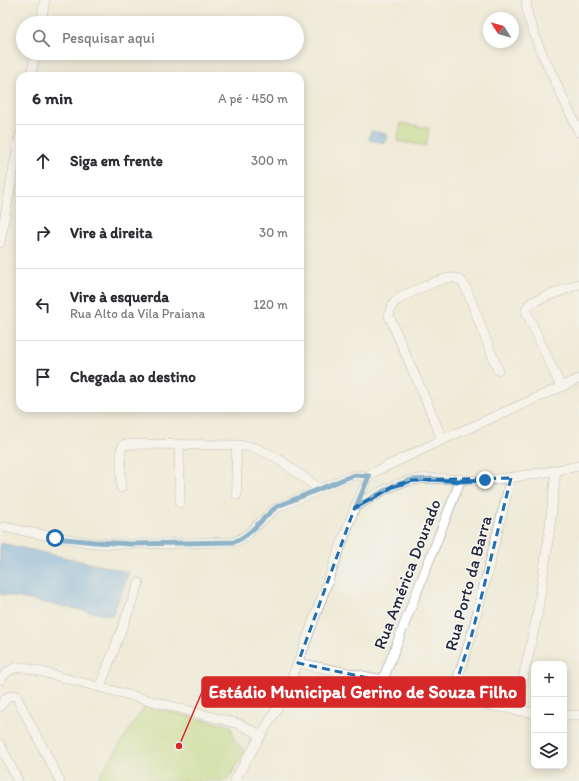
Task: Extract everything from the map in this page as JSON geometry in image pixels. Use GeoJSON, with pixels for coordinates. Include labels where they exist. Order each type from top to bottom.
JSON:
{"type":"FeatureCollection","features":[{"type":"Feature","properties":{"kind":"street"},"geometry":{"type":"LineString","coordinates":[[42,16],[45,0]]}},
{"type":"Feature","properties":{"kind":"street"},"geometry":{"type":"LineString","coordinates":[[526,0],[528,17],[538,48],[579,132]]}},
{"type":"Feature","properties":{"kind":"street"},"geometry":{"type":"LineString","coordinates":[[32,72],[34,60]]}},
{"type":"Feature","properties":{"kind":"street"},"geometry":{"type":"LineString","coordinates":[[0,243],[16,157]]}},
{"type":"Feature","properties":{"kind":"street"},"geometry":{"type":"LineString","coordinates":[[442,440],[389,316],[390,310],[395,302],[444,278],[452,277],[460,280],[466,288],[498,370]]}},
{"type":"Feature","properties":{"kind":"street"},"geometry":{"type":"LineString","coordinates":[[561,387],[526,311],[532,302],[579,284]]}},
{"type":"Feature","properties":{"kind":"street"},"geometry":{"type":"LineString","coordinates":[[234,781],[281,702],[298,663],[369,476],[374,472],[442,440],[579,379]]}},
{"type":"Feature","properties":{"kind":"street"},"geometry":{"type":"LineString","coordinates":[[121,488],[121,450],[125,444],[236,445],[253,447],[274,456],[320,489]]}},
{"type":"Feature","properties":{"kind":"street"},"geometry":{"type":"LineString","coordinates":[[179,445],[180,503]]}},
{"type":"Feature","properties":{"kind":"street"},"geometry":{"type":"LineString","coordinates":[[236,445],[237,495]]}},
{"type":"Feature","properties":{"kind":"street"},"geometry":{"type":"LineString","coordinates":[[356,507],[387,489],[412,480],[432,479],[460,481],[511,478],[579,466]]}},
{"type":"Feature","properties":{"kind":"street"},"geometry":{"type":"LineString","coordinates":[[516,711],[537,616],[549,535],[556,470]]}},
{"type":"Feature","properties":{"kind":"street"},"geometry":{"type":"LineString","coordinates":[[3,527],[55,538],[95,542],[153,544],[234,542],[248,534],[278,506],[355,475],[369,476]]}},
{"type":"Feature","properties":{"kind":"street","name":"Rua Porto da Barra"},"geometry":{"type":"LineString","coordinates":[[452,696],[472,634],[511,478]]}},
{"type":"Feature","properties":{"kind":"street","name":"Rua América Dourado"},"geometry":{"type":"LineString","coordinates":[[383,680],[414,596],[460,481]]}},
{"type":"Feature","properties":{"kind":"street"},"geometry":{"type":"LineString","coordinates":[[100,687],[139,583]]}},
{"type":"Feature","properties":{"kind":"street"},"geometry":{"type":"LineString","coordinates":[[298,663],[383,680],[516,711],[531,713]]}},
{"type":"Feature","properties":{"kind":"street"},"geometry":{"type":"LineString","coordinates":[[0,680],[6,672],[12,668],[22,667],[239,724],[261,735]]}},
{"type":"Feature","properties":{"kind":"street"},"geometry":{"type":"LineString","coordinates":[[0,707],[8,696],[16,696],[60,781]]}},
{"type":"Feature","properties":{"kind":"street"},"geometry":{"type":"LineString","coordinates":[[567,715],[579,715]]}},
{"type":"Feature","properties":{"kind":"street"},"geometry":{"type":"LineString","coordinates":[[0,744],[18,781]]}},
{"type":"Feature","properties":{"kind":"highlighted area"},"geometry":{"type":"Polygon","coordinates":[[[511,478],[472,634],[452,696],[298,663],[355,507],[393,486],[412,480],[511,478]]]}},
{"type":"Feature","properties":{"kind":"green space"},"geometry":{"type":"Polygon","coordinates":[[[401,123],[429,128],[426,146],[397,141],[401,123]]]}},
{"type":"Feature","properties":{"kind":"green space"},"geometry":{"type":"Polygon","coordinates":[[[145,706],[231,726],[234,740],[245,752],[227,781],[96,781],[145,706]]]}},
{"type":"Feature","properties":{"kind":"water"},"geometry":{"type":"Polygon","coordinates":[[[371,131],[387,134],[385,143],[369,140],[371,131]]]}},
{"type":"Feature","properties":{"kind":"water"},"geometry":{"type":"Polygon","coordinates":[[[0,543],[129,572],[112,616],[0,594],[0,543]]]}},
{"type":"Feature","properties":{"kind":"place","name":"Estádio Municipal Gerino de Souza Filho"},"geometry":{"type":"Point","coordinates":[179,746]}},
{"type":"Feature","properties":{"kind":"route"},"geometry":{"type":"LineString","coordinates":[[55,538],[132,544],[234,542],[248,534],[278,506],[355,475],[369,476],[356,507],[374,495],[393,486],[412,480],[485,480]]}}]}
